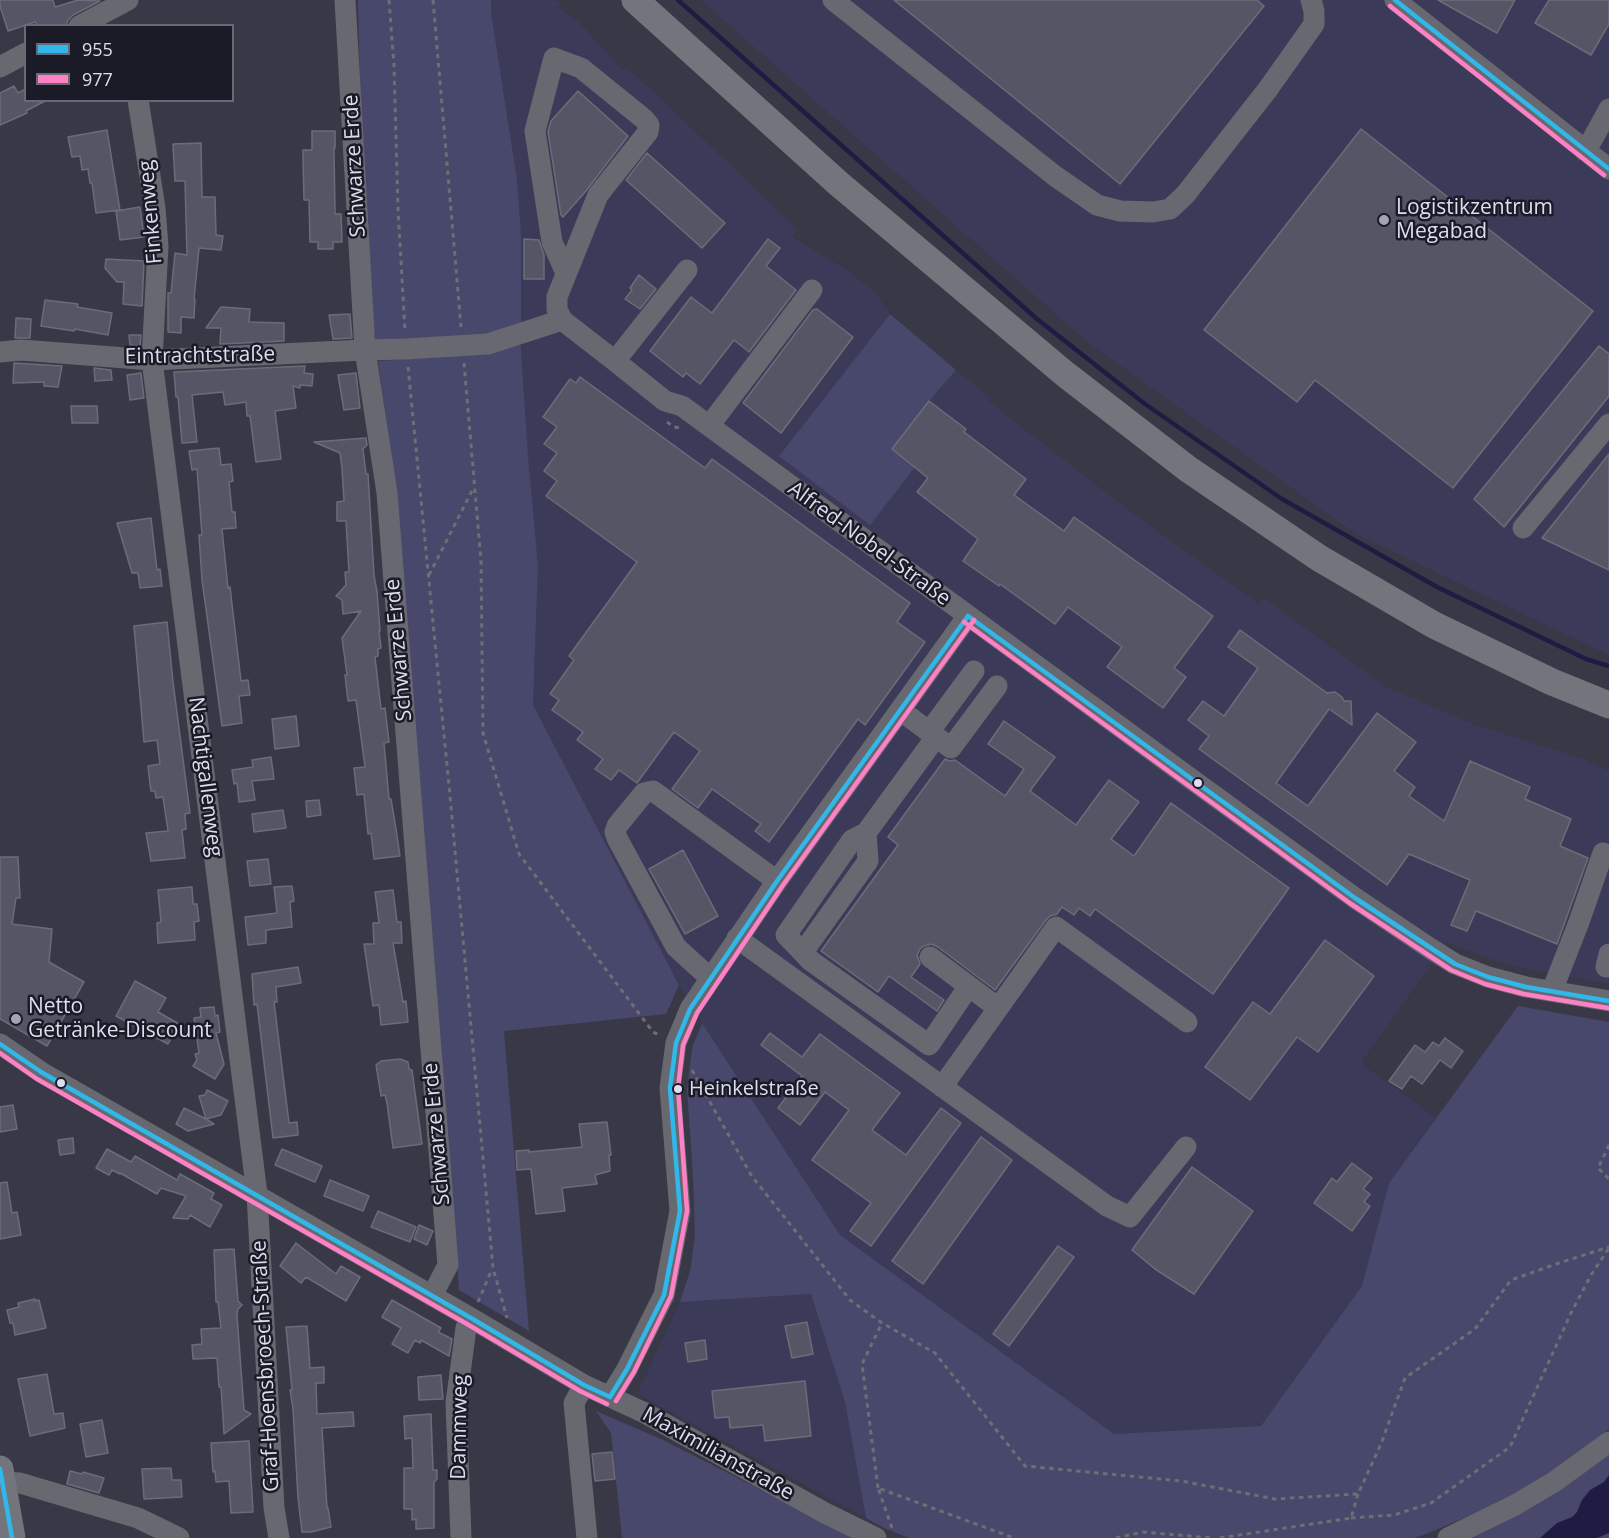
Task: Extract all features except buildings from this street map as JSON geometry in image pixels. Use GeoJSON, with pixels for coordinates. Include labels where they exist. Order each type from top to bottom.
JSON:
{"type":"FeatureCollection","features":[{"type":"Feature","properties":{"kind":"main road"},"geometry":{"type":"LineString","coordinates":[[635,0],[839,184],[1065,374],[1188,469],[1319,558],[1434,625],[1552,682],[1609,705]]}},
{"type":"Feature","properties":{"kind":"main road"},"geometry":{"type":"LineString","coordinates":[[1,1476],[12,1538]]}},
{"type":"Feature","properties":{"kind":"street","name":"Schwarze Erde"},"geometry":{"type":"LineString","coordinates":[[345,0],[365,350],[387,493],[448,1265],[432,1296]]}},
{"type":"Feature","properties":{"kind":"street"},"geometry":{"type":"LineString","coordinates":[[833,0],[1054,176],[1097,205],[1120,211],[1153,212],[1170,209],[1185,195],[1269,89],[1314,24],[1311,0]]}},
{"type":"Feature","properties":{"kind":"street"},"geometry":{"type":"LineString","coordinates":[[1395,0],[1609,169]]}},
{"type":"Feature","properties":{"kind":"street"},"geometry":{"type":"LineString","coordinates":[[85,24],[123,10]]}},
{"type":"Feature","properties":{"kind":"street"},"geometry":{"type":"LineString","coordinates":[[0,67],[24,54]]}},
{"type":"Feature","properties":{"kind":"street"},"geometry":{"type":"LineString","coordinates":[[562,320],[557,309],[557,297],[598,195],[648,132],[649,125],[581,68],[554,58],[535,131],[552,242],[566,273]]}},
{"type":"Feature","properties":{"kind":"street","name":"Finkenweg"},"geometry":{"type":"LineString","coordinates":[[138,102],[155,208],[158,246],[152,360]]}},
{"type":"Feature","properties":{"kind":"street"},"geometry":{"type":"LineString","coordinates":[[1584,150],[1609,109]]}},
{"type":"Feature","properties":{"kind":"street"},"geometry":{"type":"LineString","coordinates":[[615,361],[687,270]]}},
{"type":"Feature","properties":{"kind":"street"},"geometry":{"type":"LineString","coordinates":[[709,426],[812,290]]}},
{"type":"Feature","properties":{"kind":"street","name":"Eintrachtstraße"},"geometry":{"type":"LineString","coordinates":[[0,352],[21,350],[152,360],[406,350],[488,344],[562,320]]}},
{"type":"Feature","properties":{"kind":"street","name":"Alfred-Nobel-Straße"},"geometry":{"type":"LineString","coordinates":[[562,320],[665,401],[682,406],[1355,898],[1428,947],[1455,964],[1488,977],[1526,987],[1609,1001]]}},
{"type":"Feature","properties":{"kind":"street","name":"Nachtigallenweg"},"geometry":{"type":"LineString","coordinates":[[152,360],[257,1194]]}},
{"type":"Feature","properties":{"kind":"street"},"geometry":{"type":"LineString","coordinates":[[1522,528],[1609,424]]}},
{"type":"Feature","properties":{"kind":"street"},"geometry":{"type":"LineString","coordinates":[[610,1397],[627,1370],[664,1295],[680,1211],[670,1088],[676,1043],[690,1009],[777,881],[968,616]]}},
{"type":"Feature","properties":{"kind":"street"},"geometry":{"type":"LineString","coordinates":[[969,986],[928,1046],[811,961],[786,935],[852,840],[866,832],[974,671]]}},
{"type":"Feature","properties":{"kind":"street"},"geometry":{"type":"LineString","coordinates":[[900,710],[951,748],[997,686]]}},
{"type":"Feature","properties":{"kind":"street"},"geometry":{"type":"LineString","coordinates":[[710,978],[675,948],[617,838],[615,832],[617,826],[644,793],[653,791],[777,881]]}},
{"type":"Feature","properties":{"kind":"street"},"geometry":{"type":"LineString","coordinates":[[1552,991],[1603,853]]}},
{"type":"Feature","properties":{"kind":"street"},"geometry":{"type":"LineString","coordinates":[[944,1088],[1056,927],[1187,1022]]}},
{"type":"Feature","properties":{"kind":"street"},"geometry":{"type":"LineString","coordinates":[[737,938],[1107,1206],[1130,1217],[1186,1147]]}},
{"type":"Feature","properties":{"kind":"street"},"geometry":{"type":"LineString","coordinates":[[1609,954],[1606,967],[1609,967]]}},
{"type":"Feature","properties":{"kind":"street"},"geometry":{"type":"LineString","coordinates":[[930,957],[998,1008]]}},
{"type":"Feature","properties":{"kind":"street","name":"Maximilianstraße"},"geometry":{"type":"LineString","coordinates":[[0,1044],[29,1064],[584,1385],[645,1413],[825,1513],[884,1533]]}},
{"type":"Feature","properties":{"kind":"street"},"geometry":{"type":"LineString","coordinates":[[0,1065],[29,1064]]}},
{"type":"Feature","properties":{"kind":"street","name":"Graf-Hoensbroech-Straße"},"geometry":{"type":"LineString","coordinates":[[257,1194],[274,1508],[279,1538]]}},
{"type":"Feature","properties":{"kind":"street","name":"Dammweg"},"geometry":{"type":"LineString","coordinates":[[461,1538],[456,1403],[466,1328],[471,1318]]}},
{"type":"Feature","properties":{"kind":"street"},"geometry":{"type":"LineString","coordinates":[[584,1385],[573,1403],[587,1538]]}},
{"type":"Feature","properties":{"kind":"street"},"geometry":{"type":"LineString","coordinates":[[1448,1538],[1515,1505],[1554,1482],[1609,1442]]}},
{"type":"Feature","properties":{"kind":"street"},"geometry":{"type":"LineString","coordinates":[[1,1476],[138,1518],[179,1538]]}},
{"type":"Feature","properties":{"kind":"path"},"geometry":{"type":"LineString","coordinates":[[389,0],[406,350],[493,1268],[515,1344]]}},
{"type":"Feature","properties":{"kind":"path"},"geometry":{"type":"LineString","coordinates":[[428,576],[475,486]]}},
{"type":"Feature","properties":{"kind":"path"},"geometry":{"type":"LineString","coordinates":[[1609,1145],[1598,1168],[1609,1179]]}},
{"type":"Feature","properties":{"kind":"path"},"geometry":{"type":"LineString","coordinates":[[1220,1538],[1351,1518],[1394,1515],[1431,1503],[1510,1447],[1571,1313],[1591,1275],[1609,1248]]}},
{"type":"Feature","properties":{"kind":"path"},"geometry":{"type":"LineString","coordinates":[[471,1318],[493,1268]]}},
{"type":"Feature","properties":{"kind":"path"},"geometry":{"type":"LineString","coordinates":[[882,1323],[862,1364],[884,1533]]}},
{"type":"Feature","properties":{"kind":"path"},"geometry":{"type":"LineString","coordinates":[[878,1488],[1014,1538]]}},
{"type":"Feature","properties":{"kind":"path"},"geometry":{"type":"LineString","coordinates":[[1351,1518],[1358,1494]]}},
{"type":"Feature","properties":{"kind":"path"},"geometry":{"type":"LineString","coordinates":[[1116,1538],[1143,1532],[1212,1538]]}},
{"type":"Feature","properties":{"kind":"shaded area"},"geometry":{"type":"Polygon","coordinates":[[[358,0],[491,0],[517,180],[521,236],[521,327],[477,339],[376,344],[372,316],[360,96],[358,0]]]}},
{"type":"Feature","properties":{"kind":"shaded area"},"geometry":{"type":"Polygon","coordinates":[[[491,0],[562,1],[558,7],[579,22],[623,71],[627,69],[652,90],[798,230],[792,237],[850,272],[876,293],[890,314],[779,456],[892,449],[956,370],[991,398],[988,401],[1135,515],[1259,604],[1264,598],[1386,687],[1475,725],[1583,759],[1609,771],[1609,984],[1518,967],[1447,942],[1362,1061],[1363,1065],[1436,1118],[1389,1183],[1362,1286],[1261,1426],[1114,1434],[840,1235],[679,985],[533,705],[538,566],[520,334],[517,180],[491,0]]]}},
{"type":"Feature","properties":{"kind":"shaded area"},"geometry":{"type":"Polygon","coordinates":[[[701,0],[1609,0],[1609,655],[1356,534],[1085,340],[701,0]]]}},
{"type":"Feature","properties":{"kind":"shaded area"},"geometry":{"type":"Polygon","coordinates":[[[890,314],[956,370],[892,449],[915,467],[870,525],[779,456],[890,314]]]}},
{"type":"Feature","properties":{"kind":"shaded area"},"geometry":{"type":"Polygon","coordinates":[[[520,334],[538,566],[533,705],[679,985],[666,1014],[504,1031],[529,1331],[459,1290],[397,497],[378,361],[482,354],[520,334]]]}},
{"type":"Feature","properties":{"kind":"shaded area"},"geometry":{"type":"Polygon","coordinates":[[[1518,1006],[1609,1022],[1609,1429],[1538,1482],[1426,1534],[1414,1538],[909,1538],[866,1518],[845,1402],[811,1294],[680,1302],[690,1271],[695,1236],[687,1090],[692,1048],[702,1023],[840,1235],[1114,1434],[1261,1426],[1362,1286],[1389,1183],[1518,1006]]]}},
{"type":"Feature","properties":{"kind":"shaded area"},"geometry":{"type":"Polygon","coordinates":[[[811,1294],[845,1402],[866,1518],[637,1394],[680,1302],[811,1294]]]}},
{"type":"Feature","properties":{"kind":"shaded area"},"geometry":{"type":"Polygon","coordinates":[[[596,1411],[661,1439],[856,1538],[622,1538],[611,1433],[596,1411]]]}},
{"type":"Feature","properties":{"kind":"shaded area"},"geometry":{"type":"Polygon","coordinates":[[[1609,1455],[1609,1538],[1473,1538],[1551,1496],[1609,1455]]]}},
{"type":"Feature","properties":{"kind":"shaded area"},"geometry":{"type":"Polygon","coordinates":[[[1609,1475],[1609,1533],[1597,1538],[1540,1538],[1557,1523],[1572,1517],[1590,1490],[1604,1482],[1609,1475]]]}},
{"type":"Feature","properties":{"kind":"waterway"},"geometry":{"type":"LineString","coordinates":[[678,0],[1037,319],[1145,404],[1282,499],[1437,587],[1586,659],[1609,666]]}},
{"type":"Feature","properties":{"kind":"transit line","name":"955"},"geometry":{"type":"LineString","coordinates":[[1395,0],[1609,169]]}},
{"type":"Feature","properties":{"kind":"transit line","name":"977"},"geometry":{"type":"LineString","coordinates":[[1390,6],[1604,175]]}},
{"type":"Feature","properties":{"kind":"transit line","name":"955"},"geometry":{"type":"LineString","coordinates":[[968,616],[1355,898],[1455,964],[1488,977],[1526,987],[1609,1001]]}},
{"type":"Feature","properties":{"kind":"transit line","name":"955"},"geometry":{"type":"LineString","coordinates":[[610,1397],[627,1369],[664,1295],[680,1211],[670,1088],[676,1043],[690,1009],[777,881],[968,616]]}},
{"type":"Feature","properties":{"kind":"transit line","name":"977"},"geometry":{"type":"LineString","coordinates":[[616,1401],[634,1372],[671,1296],[687,1211],[678,1088],[683,1045],[697,1013],[783,885],[974,620]]}},
{"type":"Feature","properties":{"kind":"transit line","name":"977"},"geometry":{"type":"LineString","coordinates":[[964,622],[1351,904],[1451,970],[1485,984],[1524,994],[1608,1008]]}},
{"type":"Feature","properties":{"kind":"transit line","name":"955"},"geometry":{"type":"LineString","coordinates":[[0,1044],[41,1072],[584,1385],[610,1397]]}},
{"type":"Feature","properties":{"kind":"transit line","name":"977"},"geometry":{"type":"LineString","coordinates":[[0,1053],[37,1079],[580,1391],[607,1404]]}},
{"type":"Feature","properties":{"kind":"transit line","name":"955"},"geometry":{"type":"LineString","coordinates":[[0,1469],[12,1538]]}},
{"type":"Feature","properties":{"kind":"place","name":"Logistikzentrum Megabad"},"geometry":{"type":"Point","coordinates":[1384,220]}},
{"type":"Feature","properties":{"kind":"place","name":"Netto Getränke-Discount"},"geometry":{"type":"Point","coordinates":[16,1019]}},
{"type":"Feature","properties":{"kind":"place","name":"Heinkelstraße"},"geometry":{"type":"Point","coordinates":[678,1089]}}]}
